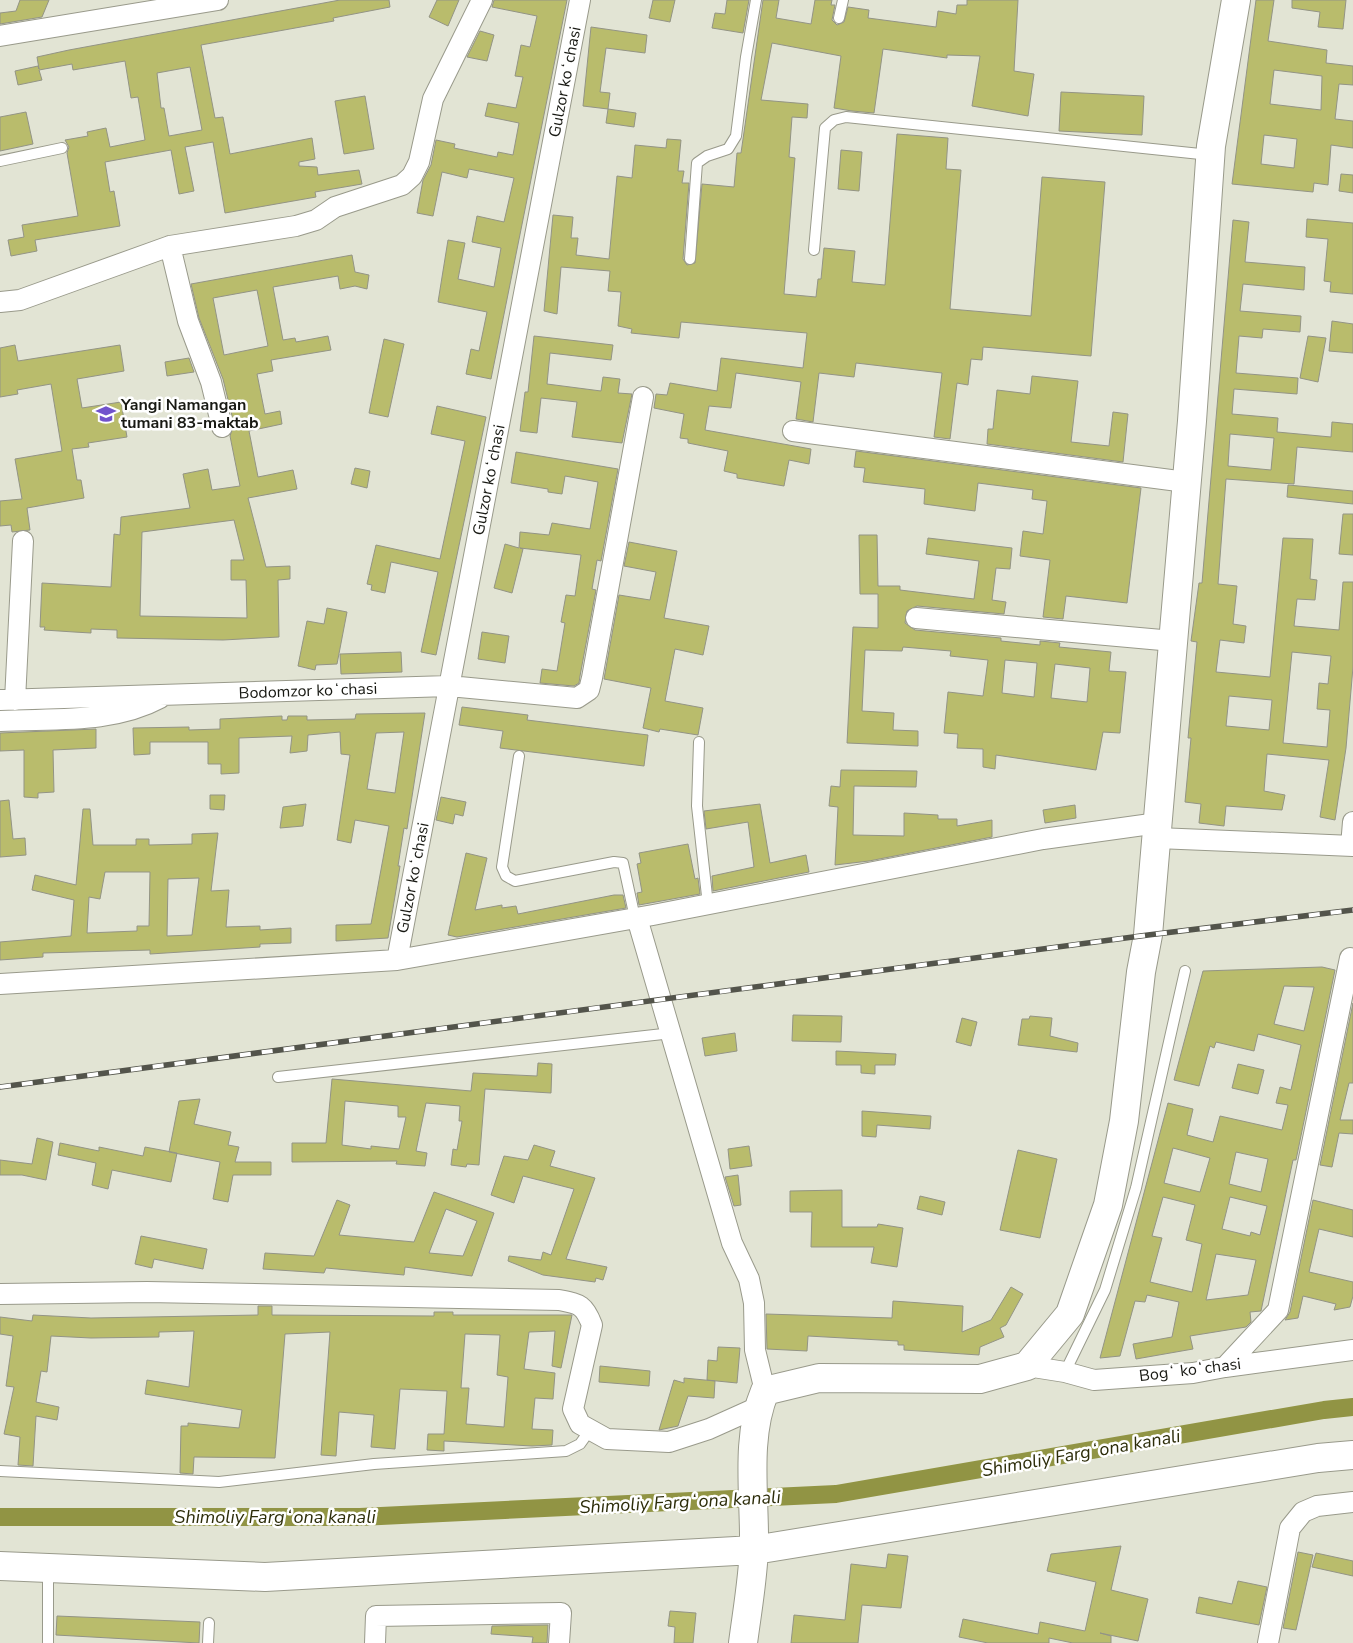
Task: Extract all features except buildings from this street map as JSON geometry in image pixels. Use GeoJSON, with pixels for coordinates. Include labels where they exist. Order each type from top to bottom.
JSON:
{"type":"FeatureCollection","features":[{"type":"Feature","properties":{"kind":"main road"},"geometry":{"type":"LineString","coordinates":[[743,1643],[754,1550],[754,1438],[762,1399],[819,1378],[980,1379],[1027,1366],[1070,1314],[1108,1205],[1124,1121],[1141,972],[1148,935],[1186,482],[1210,155],[1236,0]]}},
{"type":"Feature","properties":{"kind":"main road"},"geometry":{"type":"LineString","coordinates":[[0,1566],[266,1576],[754,1550],[1109,1494],[1318,1458],[1353,1455]]}},
{"type":"Feature","properties":{"kind":"street"},"geometry":{"type":"LineString","coordinates":[[0,36],[162,5],[218,0]]}},
{"type":"Feature","properties":{"kind":"street"},"geometry":{"type":"LineString","coordinates":[[0,302],[20,300],[170,246],[296,226],[316,220],[335,207],[402,185],[412,176],[419,162],[433,99],[482,0]]}},
{"type":"Feature","properties":{"kind":"street","name":"Gulzor koʻchasi"},"geometry":{"type":"LineString","coordinates":[[397,960],[580,0]]}},
{"type":"Feature","properties":{"kind":"street"},"geometry":{"type":"LineString","coordinates":[[170,246],[188,321],[211,382],[222,427]]}},
{"type":"Feature","properties":{"kind":"street","name":"Bodomzor koʻchasi"},"geometry":{"type":"LineString","coordinates":[[7,700],[449,686],[577,698],[588,690],[601,636],[644,397]]}},
{"type":"Feature","properties":{"kind":"street"},"geometry":{"type":"LineString","coordinates":[[793,431],[1186,482]]}},
{"type":"Feature","properties":{"kind":"street"},"geometry":{"type":"LineString","coordinates":[[7,700],[23,541]]}},
{"type":"Feature","properties":{"kind":"street"},"geometry":{"type":"LineString","coordinates":[[916,618],[1173,641]]}},
{"type":"Feature","properties":{"kind":"street","name":"Bodomzor koʻchasi"},"geometry":{"type":"LineString","coordinates":[[0,721],[118,715],[140,709],[166,695]]}},
{"type":"Feature","properties":{"kind":"street"},"geometry":{"type":"LineString","coordinates":[[0,984],[397,960],[708,905],[1043,839],[1158,830],[1352,846],[1353,822]]}},
{"type":"Feature","properties":{"kind":"street"},"geometry":{"type":"LineString","coordinates":[[0,1294],[166,1292],[559,1300],[580,1304],[592,1326],[573,1409],[580,1424],[607,1439],[669,1442],[709,1429],[762,1399],[755,1350],[754,1303],[749,1279],[732,1243],[672,1033],[636,918]]}},
{"type":"Feature","properties":{"kind":"street"},"geometry":{"type":"LineString","coordinates":[[1225,1367],[1278,1310],[1350,958]]}},
{"type":"Feature","properties":{"kind":"street","name":"Bogʻ koʻchasi"},"geometry":{"type":"LineString","coordinates":[[1027,1366],[1065,1372],[1094,1380],[1193,1373],[1353,1350]]}},
{"type":"Feature","properties":{"kind":"street"},"geometry":{"type":"LineString","coordinates":[[1268,1643],[1290,1528],[1303,1512],[1317,1506],[1353,1502]]}},
{"type":"Feature","properties":{"kind":"street"},"geometry":{"type":"LineString","coordinates":[[375,1643],[376,1616],[561,1613],[559,1643]]}},
{"type":"Feature","properties":{"kind":"lane"},"geometry":{"type":"LineString","coordinates":[[690,259],[697,163],[707,156],[728,149],[736,136],[756,0]]}},
{"type":"Feature","properties":{"kind":"lane"},"geometry":{"type":"LineString","coordinates":[[839,18],[843,0]]}},
{"type":"Feature","properties":{"kind":"lane"},"geometry":{"type":"LineString","coordinates":[[814,250],[825,128],[834,120],[846,117],[1210,155]]}},
{"type":"Feature","properties":{"kind":"lane"},"geometry":{"type":"LineString","coordinates":[[0,161],[62,148]]}},
{"type":"Feature","properties":{"kind":"lane"},"geometry":{"type":"LineString","coordinates":[[699,742],[698,806],[708,905]]}},
{"type":"Feature","properties":{"kind":"lane"},"geometry":{"type":"LineString","coordinates":[[519,756],[502,868],[506,876],[515,881],[623,863],[636,918]]}},
{"type":"Feature","properties":{"kind":"lane"},"geometry":{"type":"LineString","coordinates":[[1065,1372],[1105,1290],[1130,1207],[1185,971]]}},
{"type":"Feature","properties":{"kind":"lane"},"geometry":{"type":"LineString","coordinates":[[278,1077],[672,1033]]}},
{"type":"Feature","properties":{"kind":"lane"},"geometry":{"type":"LineString","coordinates":[[0,1471],[219,1482],[374,1464],[566,1451],[580,1444],[590,1430]]}},
{"type":"Feature","properties":{"kind":"lane"},"geometry":{"type":"LineString","coordinates":[[48,1568],[48,1643]]}},
{"type":"Feature","properties":{"kind":"lane"},"geometry":{"type":"LineString","coordinates":[[208,1643],[209,1622]]}},
{"type":"Feature","properties":{"kind":"waterway","name":"Shimoliy Fargʻona kanali"},"geometry":{"type":"LineString","coordinates":[[0,1517],[360,1517],[836,1494],[1324,1410],[1353,1407]]}},
{"type":"Feature","properties":{"kind":"railway"},"geometry":{"type":"LineString","coordinates":[[0,1087],[1148,935],[1353,910]]}},
{"type":"Feature","properties":{"kind":"place","name":"Yangi Namangan tumani 83-maktab"},"geometry":{"type":"Point","coordinates":[106,414]}}]}
